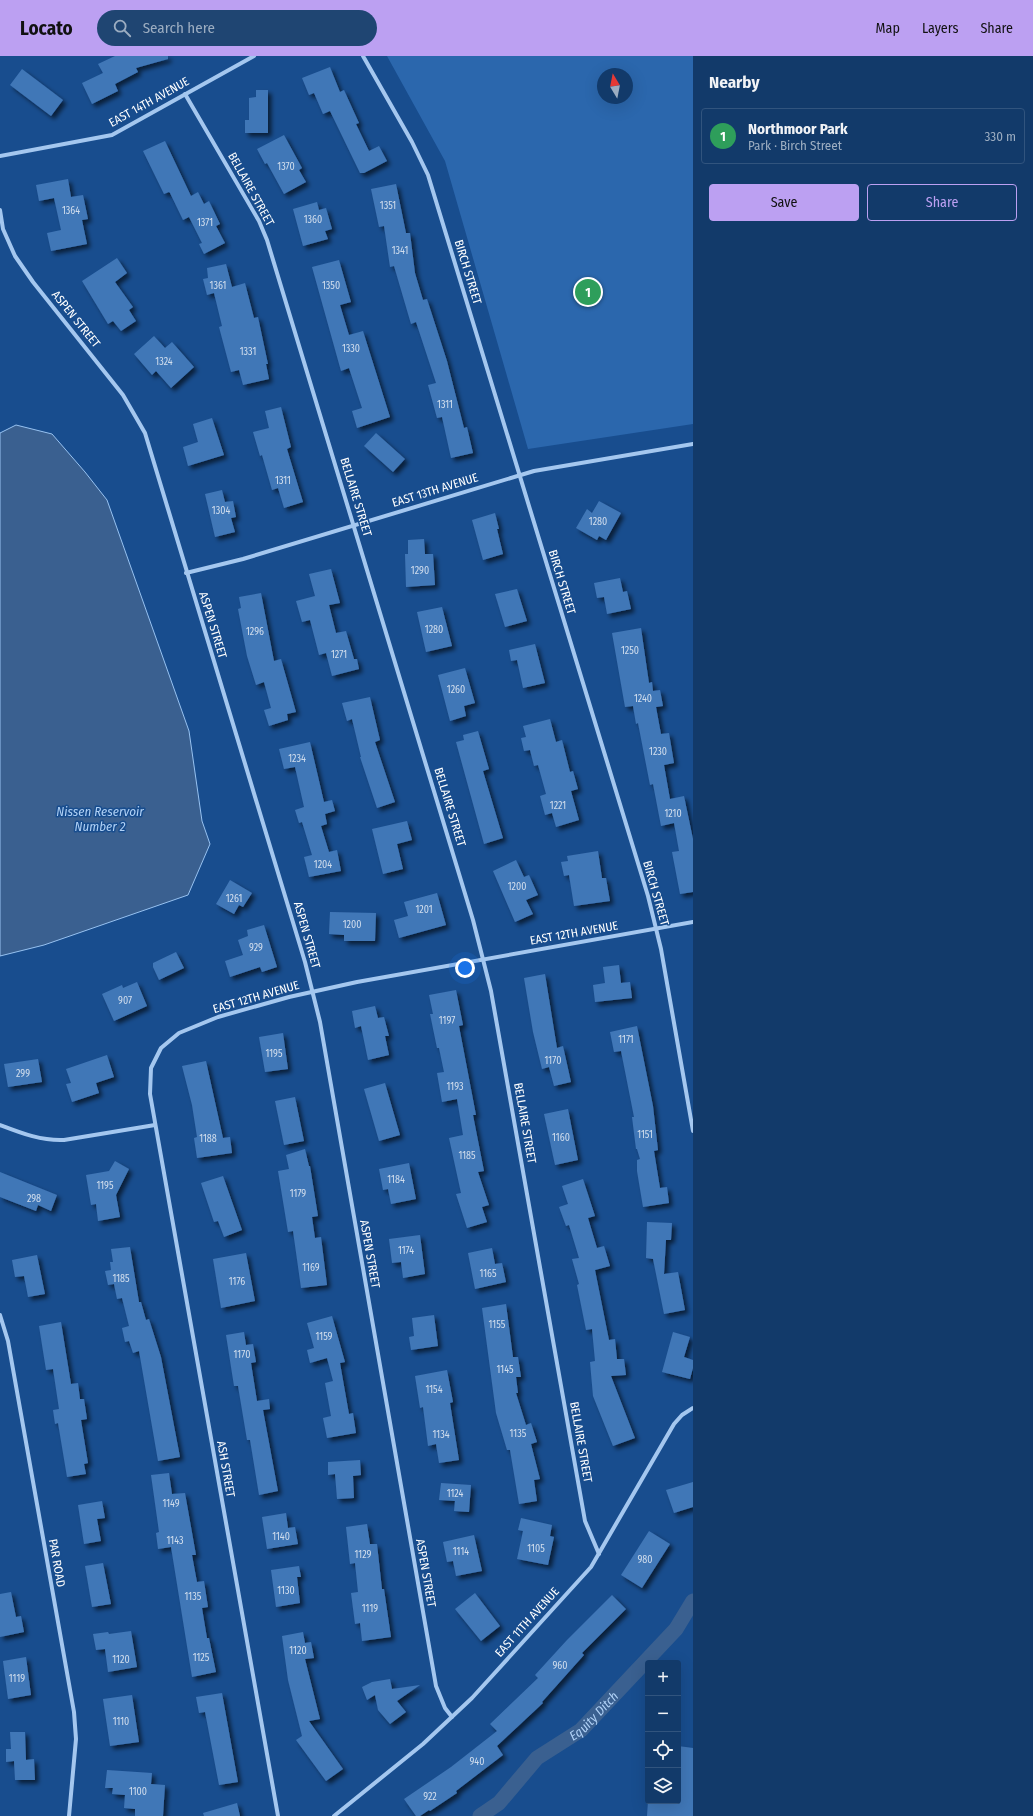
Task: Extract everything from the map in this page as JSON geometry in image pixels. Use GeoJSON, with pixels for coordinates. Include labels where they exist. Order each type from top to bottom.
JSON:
{"type":"FeatureCollection","features":[{"type":"Feature","properties":{"kind":"street","name":"EAST 14TH AVENUE"},"geometry":{"type":"LineString","coordinates":[[0,156],[112,135],[254,56]]}},
{"type":"Feature","properties":{"kind":"street","name":"BIRCH STREET"},"geometry":{"type":"LineString","coordinates":[[363,56],[412,142],[428,175],[645,888],[661,949],[693,1131]]}},
{"type":"Feature","properties":{"kind":"street","name":"BELLAIRE STREET"},"geometry":{"type":"LineString","coordinates":[[186,94],[259,222],[267,240],[473,920],[491,991],[585,1521],[599,1554]]}},
{"type":"Feature","properties":{"kind":"street","name":"ASPEN STREET"},"geometry":{"type":"LineString","coordinates":[[0,210],[4,229],[15,256],[33,282],[123,395],[145,433],[305,962],[321,1030],[436,1686],[445,1708],[452,1717]]}},
{"type":"Feature","properties":{"kind":"street","name":"EAST 13TH AVENUE"},"geometry":{"type":"LineString","coordinates":[[186,572],[243,559],[534,471],[693,444]]}},
{"type":"Feature","properties":{"kind":"street","name":"EAST 12TH AVENUE"},"geometry":{"type":"LineString","coordinates":[[155,1125],[150,1094],[151,1068],[161,1048],[169,1040],[193,1026],[218,1017],[312,992],[483,959],[693,922]]}},
{"type":"Feature","properties":{"kind":"street"},"geometry":{"type":"LineString","coordinates":[[0,1125],[36,1138],[51,1141],[155,1125]]}},
{"type":"Feature","properties":{"kind":"street","name":"ASH STREET"},"geometry":{"type":"LineString","coordinates":[[155,1125],[278,1816]]}},
{"type":"Feature","properties":{"kind":"street","name":"PAR ROAD"},"geometry":{"type":"LineString","coordinates":[[0,1315],[8,1341],[74,1712],[76,1739],[69,1816]]}},
{"type":"Feature","properties":{"kind":"street","name":"EAST 11TH AVENUE"},"geometry":{"type":"LineString","coordinates":[[334,1816],[424,1744],[472,1698],[591,1567],[674,1424],[682,1415],[693,1408]]}},
{"type":"Feature","properties":{"kind":"shaded area"},"geometry":{"type":"Polygon","coordinates":[[[387,56],[693,56],[693,424],[528,449],[445,161],[387,56]]]}},
{"type":"Feature","properties":{"kind":"water","name":"Nissen Reservoir Number 2"},"geometry":{"type":"Polygon","coordinates":[[[16,425],[52,434],[107,500],[189,731],[202,821],[210,844],[188,895],[44,945],[0,956],[0,433],[16,425]]]}},
{"type":"Feature","properties":{"kind":"building"},"geometry":{"type":"Polygon","coordinates":[[[115,56],[168,56],[168,59],[136,68],[138,72],[115,84],[118,91],[92,104],[82,83],[103,73],[98,64],[115,56]]]}},
{"type":"Feature","properties":{"kind":"building"},"geometry":{"type":"Polygon","coordinates":[[[330,67],[340,92],[344,90],[359,123],[356,124],[369,151],[379,146],[387,161],[364,173],[360,173],[330,111],[323,114],[314,93],[309,95],[302,78],[330,67]]]}},
{"type":"Feature","properties":{"kind":"building"},"geometry":{"type":"Polygon","coordinates":[[[22,69],[63,100],[51,116],[10,85],[22,69]]]}},
{"type":"Feature","properties":{"kind":"building"},"geometry":{"type":"Polygon","coordinates":[[[256,90],[268,90],[268,133],[245,133],[245,120],[249,120],[249,98],[256,97],[256,90]]]}},
{"type":"Feature","properties":{"kind":"building"},"geometry":{"type":"Polygon","coordinates":[[[284,135],[302,168],[299,170],[306,182],[284,194],[267,163],[265,164],[257,149],[284,135]]]}},
{"type":"Feature","properties":{"kind":"building"},"geometry":{"type":"Polygon","coordinates":[[[165,141],[191,196],[198,192],[204,204],[209,201],[220,224],[216,226],[225,243],[204,254],[199,244],[202,243],[189,217],[183,220],[170,193],[164,194],[143,151],[165,141]]]}},
{"type":"Feature","properties":{"kind":"building"},"geometry":{"type":"Polygon","coordinates":[[[68,179],[71,197],[83,195],[88,219],[82,220],[87,244],[51,251],[47,233],[61,230],[54,198],[39,201],[36,185],[68,179]]]}},
{"type":"Feature","properties":{"kind":"building"},"geometry":{"type":"Polygon","coordinates":[[[396,184],[406,233],[410,233],[415,273],[423,300],[427,299],[447,361],[464,428],[467,427],[473,453],[451,458],[442,417],[437,418],[428,385],[436,383],[416,322],[411,324],[394,266],[390,267],[384,226],[379,227],[371,189],[396,184]]]}},
{"type":"Feature","properties":{"kind":"building"},"geometry":{"type":"Polygon","coordinates":[[[317,202],[319,210],[326,208],[332,229],[325,231],[328,239],[303,246],[293,209],[317,202]]]}},
{"type":"Feature","properties":{"kind":"building"},"geometry":{"type":"Polygon","coordinates":[[[117,258],[127,273],[115,282],[133,307],[129,310],[136,321],[121,331],[113,321],[108,324],[82,281],[117,258]]]}},
{"type":"Feature","properties":{"kind":"building"},"geometry":{"type":"Polygon","coordinates":[[[339,260],[351,302],[340,305],[349,335],[363,331],[390,417],[357,428],[352,411],[362,408],[349,368],[341,371],[312,267],[339,260]]]}},
{"type":"Feature","properties":{"kind":"building"},"geometry":{"type":"Polygon","coordinates":[[[226,264],[232,287],[245,283],[254,318],[258,317],[268,364],[266,364],[269,379],[243,385],[239,370],[231,372],[219,327],[222,326],[214,293],[207,295],[203,279],[208,278],[207,268],[226,264]]]}},
{"type":"Feature","properties":{"kind":"building"},"geometry":{"type":"Polygon","coordinates":[[[154,336],[165,348],[172,342],[194,367],[171,388],[156,371],[152,375],[134,354],[154,336]]]}},
{"type":"Feature","properties":{"kind":"building"},"geometry":{"type":"Polygon","coordinates":[[[281,407],[291,447],[287,449],[303,502],[284,508],[278,488],[272,490],[262,455],[260,456],[253,432],[269,428],[265,411],[281,407]]]}},
{"type":"Feature","properties":{"kind":"building"},"geometry":{"type":"Polygon","coordinates":[[[212,418],[224,455],[188,466],[183,447],[198,442],[193,424],[212,418]]]}},
{"type":"Feature","properties":{"kind":"building"},"geometry":{"type":"Polygon","coordinates":[[[376,433],[405,459],[393,472],[364,446],[376,433]]]}},
{"type":"Feature","properties":{"kind":"building"},"geometry":{"type":"Polygon","coordinates":[[[222,490],[225,502],[233,501],[236,517],[231,518],[235,532],[215,537],[205,494],[222,490]]]}},
{"type":"Feature","properties":{"kind":"building"},"geometry":{"type":"Polygon","coordinates":[[[599,501],[621,513],[606,540],[599,536],[597,540],[576,528],[587,509],[592,513],[599,501]]]}},
{"type":"Feature","properties":{"kind":"building"},"geometry":{"type":"Polygon","coordinates":[[[495,513],[503,554],[483,560],[472,520],[495,513]]]}},
{"type":"Feature","properties":{"kind":"building"},"geometry":{"type":"Polygon","coordinates":[[[424,539],[425,554],[433,554],[435,585],[406,587],[405,554],[408,554],[408,540],[424,539]]]}},
{"type":"Feature","properties":{"kind":"building"},"geometry":{"type":"Polygon","coordinates":[[[331,569],[340,603],[329,605],[336,633],[346,631],[354,659],[357,659],[359,669],[332,676],[326,653],[319,655],[310,620],[302,622],[296,601],[315,596],[309,574],[331,569]]]}},
{"type":"Feature","properties":{"kind":"building"},"geometry":{"type":"Polygon","coordinates":[[[620,578],[623,592],[627,591],[631,609],[607,614],[604,597],[597,598],[594,583],[620,578]]]}},
{"type":"Feature","properties":{"kind":"building"},"geometry":{"type":"Polygon","coordinates":[[[517,589],[527,621],[505,627],[495,594],[517,589]]]}},
{"type":"Feature","properties":{"kind":"building"},"geometry":{"type":"Polygon","coordinates":[[[261,593],[274,661],[281,659],[296,712],[287,714],[288,720],[269,726],[264,710],[271,708],[264,682],[256,685],[247,656],[238,609],[241,608],[239,597],[261,593]]]}},
{"type":"Feature","properties":{"kind":"building"},"geometry":{"type":"Polygon","coordinates":[[[442,607],[452,646],[426,652],[417,612],[442,607]]]}},
{"type":"Feature","properties":{"kind":"building"},"geometry":{"type":"Polygon","coordinates":[[[641,628],[649,683],[652,682],[653,691],[660,690],[663,706],[656,707],[661,734],[669,733],[674,763],[664,765],[670,799],[684,796],[693,839],[693,892],[680,894],[672,852],[679,851],[674,823],[661,826],[653,784],[650,785],[638,723],[636,724],[633,706],[625,707],[612,633],[641,628]]]}},
{"type":"Feature","properties":{"kind":"building"},"geometry":{"type":"Polygon","coordinates":[[[535,644],[545,683],[523,688],[517,660],[511,661],[509,650],[535,644]]]}},
{"type":"Feature","properties":{"kind":"building"},"geometry":{"type":"Polygon","coordinates":[[[465,668],[475,703],[464,706],[466,716],[450,721],[438,675],[465,668]]]}},
{"type":"Feature","properties":{"kind":"building"},"geometry":{"type":"Polygon","coordinates":[[[370,697],[380,740],[375,742],[395,802],[377,808],[360,757],[352,719],[347,721],[342,703],[370,697]]]}},
{"type":"Feature","properties":{"kind":"building"},"geometry":{"type":"Polygon","coordinates":[[[550,719],[556,742],[562,740],[570,772],[573,771],[578,789],[571,791],[579,820],[556,827],[552,813],[545,815],[540,796],[546,794],[538,765],[534,766],[530,750],[524,751],[521,738],[526,737],[523,726],[550,719]]]}},
{"type":"Feature","properties":{"kind":"building"},"geometry":{"type":"Polygon","coordinates":[[[478,731],[489,769],[483,771],[503,838],[484,844],[456,742],[464,740],[463,735],[478,731]]]}},
{"type":"Feature","properties":{"kind":"building"},"geometry":{"type":"Polygon","coordinates":[[[310,742],[324,802],[332,800],[335,811],[325,814],[327,824],[321,826],[329,852],[337,850],[341,871],[309,877],[304,857],[312,855],[302,822],[299,823],[295,810],[304,807],[295,767],[284,769],[279,749],[310,742]]]}},
{"type":"Feature","properties":{"kind":"building"},"geometry":{"type":"Polygon","coordinates":[[[407,821],[412,840],[397,844],[403,869],[383,874],[372,829],[407,821]]]}},
{"type":"Feature","properties":{"kind":"building"},"geometry":{"type":"Polygon","coordinates":[[[598,851],[602,878],[606,878],[610,901],[574,906],[569,875],[564,876],[561,862],[568,861],[567,856],[598,851]]]}},
{"type":"Feature","properties":{"kind":"building"},"geometry":{"type":"Polygon","coordinates":[[[516,860],[524,877],[529,875],[538,895],[526,900],[533,914],[515,922],[493,871],[516,860]]]}},
{"type":"Feature","properties":{"kind":"building"},"geometry":{"type":"Polygon","coordinates":[[[230,880],[252,893],[243,907],[239,905],[234,914],[216,904],[230,880]]]}},
{"type":"Feature","properties":{"kind":"building"},"geometry":{"type":"Polygon","coordinates":[[[437,893],[446,925],[399,938],[394,920],[408,916],[404,902],[437,893]]]}},
{"type":"Feature","properties":{"kind":"building"},"geometry":{"type":"Polygon","coordinates":[[[330,912],[376,913],[375,941],[344,941],[344,935],[329,934],[330,912]]]}},
{"type":"Feature","properties":{"kind":"building"},"geometry":{"type":"Polygon","coordinates":[[[264,925],[277,967],[262,972],[260,967],[230,977],[225,961],[243,955],[238,940],[248,936],[247,930],[264,925]]]}},
{"type":"Feature","properties":{"kind":"building"},"geometry":{"type":"Polygon","coordinates":[[[176,952],[184,968],[159,980],[153,967],[153,963],[176,952]]]}},
{"type":"Feature","properties":{"kind":"building"},"geometry":{"type":"Polygon","coordinates":[[[619,965],[621,983],[630,982],[632,998],[595,1002],[593,985],[605,983],[603,967],[619,965]]]}},
{"type":"Feature","properties":{"kind":"building"},"geometry":{"type":"Polygon","coordinates":[[[545,974],[557,1048],[563,1046],[571,1082],[554,1086],[549,1067],[542,1069],[533,1032],[524,978],[545,974]]]}},
{"type":"Feature","properties":{"kind":"building"},"geometry":{"type":"Polygon","coordinates":[[[137,982],[147,1006],[114,1021],[102,994],[122,985],[123,988],[137,982]]]}},
{"type":"Feature","properties":{"kind":"building"},"geometry":{"type":"Polygon","coordinates":[[[456,990],[463,1025],[459,1026],[476,1115],[473,1115],[484,1171],[478,1172],[489,1205],[482,1207],[487,1222],[467,1228],[456,1194],[461,1193],[449,1138],[463,1135],[457,1099],[442,1102],[437,1073],[444,1072],[430,1014],[433,1014],[429,995],[456,990]]]}},
{"type":"Feature","properties":{"kind":"building"},"geometry":{"type":"Polygon","coordinates":[[[375,1006],[378,1018],[384,1017],[389,1036],[385,1036],[389,1055],[368,1060],[361,1026],[355,1028],[352,1011],[375,1006]]]}},
{"type":"Feature","properties":{"kind":"building"},"geometry":{"type":"Polygon","coordinates":[[[637,1026],[653,1106],[658,1150],[654,1151],[660,1188],[667,1187],[669,1203],[643,1207],[637,1171],[637,1160],[640,1159],[636,1149],[632,1117],[634,1117],[621,1051],[614,1052],[610,1032],[637,1026]]]}},
{"type":"Feature","properties":{"kind":"building"},"geometry":{"type":"Polygon","coordinates":[[[283,1033],[288,1069],[265,1072],[259,1037],[283,1033]]]}},
{"type":"Feature","properties":{"kind":"building"},"geometry":{"type":"Polygon","coordinates":[[[107,1055],[114,1077],[96,1083],[99,1093],[72,1102],[66,1084],[71,1083],[66,1069],[107,1055]]]}},
{"type":"Feature","properties":{"kind":"building"},"geometry":{"type":"Polygon","coordinates":[[[38,1059],[42,1082],[8,1087],[4,1064],[38,1059]]]}},
{"type":"Feature","properties":{"kind":"building"},"geometry":{"type":"Polygon","coordinates":[[[206,1061],[223,1138],[230,1137],[232,1153],[197,1158],[194,1138],[197,1137],[192,1105],[182,1066],[206,1061]]]}},
{"type":"Feature","properties":{"kind":"building"},"geometry":{"type":"Polygon","coordinates":[[[385,1083],[400,1135],[379,1141],[364,1089],[385,1083]]]}},
{"type":"Feature","properties":{"kind":"building"},"geometry":{"type":"Polygon","coordinates":[[[295,1097],[304,1141],[284,1145],[275,1101],[295,1097]]]}},
{"type":"Feature","properties":{"kind":"building"},"geometry":{"type":"Polygon","coordinates":[[[568,1109],[578,1160],[555,1165],[544,1114],[568,1109]]]}},
{"type":"Feature","properties":{"kind":"building"},"geometry":{"type":"Polygon","coordinates":[[[305,1149],[310,1166],[318,1216],[312,1217],[315,1238],[321,1237],[327,1285],[301,1288],[293,1231],[288,1232],[278,1171],[289,1169],[286,1155],[305,1149]]]}},
{"type":"Feature","properties":{"kind":"building"},"geometry":{"type":"Polygon","coordinates":[[[115,1161],[129,1169],[116,1195],[120,1217],[98,1221],[96,1204],[91,1205],[86,1175],[109,1171],[115,1161]]]}},
{"type":"Feature","properties":{"kind":"building"},"geometry":{"type":"Polygon","coordinates":[[[409,1163],[416,1199],[391,1204],[388,1189],[383,1190],[379,1169],[409,1163]]]}},
{"type":"Feature","properties":{"kind":"building"},"geometry":{"type":"Polygon","coordinates":[[[0,1172],[57,1195],[51,1211],[38,1205],[36,1211],[0,1197],[0,1172]]]}},
{"type":"Feature","properties":{"kind":"building"},"geometry":{"type":"Polygon","coordinates":[[[223,1176],[242,1230],[224,1237],[218,1221],[214,1222],[201,1183],[223,1176]]]}},
{"type":"Feature","properties":{"kind":"building"},"geometry":{"type":"Polygon","coordinates":[[[583,1179],[595,1216],[588,1218],[597,1248],[604,1246],[610,1266],[595,1270],[609,1340],[615,1339],[617,1359],[624,1359],[626,1375],[611,1376],[635,1438],[613,1446],[593,1396],[590,1362],[595,1361],[592,1329],[586,1330],[577,1285],[579,1284],[572,1259],[579,1258],[569,1225],[566,1226],[559,1207],[568,1204],[562,1186],[583,1179]]]}},
{"type":"Feature","properties":{"kind":"building"},"geometry":{"type":"Polygon","coordinates":[[[647,1222],[672,1223],[671,1240],[666,1240],[664,1274],[678,1272],[685,1310],[664,1314],[653,1259],[646,1258],[647,1222]]]}},
{"type":"Feature","properties":{"kind":"building"},"geometry":{"type":"Polygon","coordinates":[[[420,1235],[425,1274],[403,1278],[401,1262],[392,1263],[389,1239],[420,1235]]]}},
{"type":"Feature","properties":{"kind":"building"},"geometry":{"type":"Polygon","coordinates":[[[130,1247],[139,1302],[141,1302],[146,1320],[149,1319],[161,1357],[180,1457],[158,1461],[139,1351],[133,1353],[129,1341],[125,1342],[122,1328],[129,1326],[122,1298],[117,1299],[114,1284],[108,1285],[105,1271],[111,1270],[110,1262],[113,1262],[111,1249],[130,1247]]]}},
{"type":"Feature","properties":{"kind":"building"},"geometry":{"type":"Polygon","coordinates":[[[492,1248],[495,1264],[502,1263],[506,1282],[475,1289],[468,1253],[492,1248]]]}},
{"type":"Feature","properties":{"kind":"building"},"geometry":{"type":"Polygon","coordinates":[[[246,1253],[255,1301],[221,1308],[213,1259],[246,1253]]]}},
{"type":"Feature","properties":{"kind":"building"},"geometry":{"type":"Polygon","coordinates":[[[37,1255],[45,1294],[28,1297],[24,1276],[15,1277],[12,1260],[37,1255]]]}},
{"type":"Feature","properties":{"kind":"building"},"geometry":{"type":"Polygon","coordinates":[[[506,1304],[513,1357],[518,1357],[521,1377],[516,1377],[518,1393],[516,1393],[526,1425],[531,1423],[537,1442],[531,1444],[540,1479],[534,1480],[537,1501],[519,1504],[510,1450],[507,1450],[496,1413],[482,1308],[506,1304]]]}},
{"type":"Feature","properties":{"kind":"building"},"geometry":{"type":"Polygon","coordinates":[[[434,1315],[438,1346],[411,1350],[409,1337],[414,1336],[412,1318],[434,1315]]]}},
{"type":"Feature","properties":{"kind":"building"},"geometry":{"type":"Polygon","coordinates":[[[332,1316],[345,1362],[340,1363],[349,1414],[353,1413],[356,1433],[327,1438],[323,1418],[331,1416],[325,1383],[333,1381],[327,1358],[310,1363],[307,1350],[314,1348],[307,1323],[332,1316]]]}},
{"type":"Feature","properties":{"kind":"building"},"geometry":{"type":"Polygon","coordinates":[[[61,1322],[71,1384],[78,1383],[80,1399],[84,1399],[87,1419],[81,1420],[88,1463],[84,1464],[86,1474],[67,1477],[58,1423],[55,1424],[53,1410],[59,1409],[53,1369],[46,1370],[39,1326],[61,1322]]]}},
{"type":"Feature","properties":{"kind":"building"},"geometry":{"type":"Polygon","coordinates":[[[244,1332],[246,1345],[253,1344],[256,1362],[251,1363],[257,1401],[269,1399],[270,1409],[263,1410],[278,1491],[259,1495],[250,1440],[247,1440],[238,1386],[234,1386],[226,1335],[244,1332]]]}},
{"type":"Feature","properties":{"kind":"building"},"geometry":{"type":"Polygon","coordinates":[[[673,1332],[690,1337],[684,1357],[693,1360],[693,1368],[690,1379],[662,1372],[673,1332]]]}},
{"type":"Feature","properties":{"kind":"building"},"geometry":{"type":"Polygon","coordinates":[[[447,1370],[453,1402],[450,1403],[459,1460],[439,1463],[436,1444],[428,1446],[423,1407],[420,1408],[415,1376],[447,1370]]]}},
{"type":"Feature","properties":{"kind":"building"},"geometry":{"type":"Polygon","coordinates":[[[360,1460],[361,1475],[353,1476],[354,1498],[337,1499],[335,1474],[328,1475],[328,1462],[360,1460]]]}},
{"type":"Feature","properties":{"kind":"building"},"geometry":{"type":"Polygon","coordinates":[[[169,1473],[172,1494],[185,1493],[196,1555],[192,1555],[197,1582],[204,1581],[208,1607],[202,1608],[207,1638],[209,1638],[216,1672],[192,1677],[171,1547],[158,1549],[156,1533],[159,1532],[151,1475],[169,1473]]]}},
{"type":"Feature","properties":{"kind":"building"},"geometry":{"type":"Polygon","coordinates":[[[693,1482],[693,1507],[674,1513],[666,1490],[693,1482]]]}},
{"type":"Feature","properties":{"kind":"building"},"geometry":{"type":"Polygon","coordinates":[[[441,1483],[471,1485],[469,1512],[454,1511],[455,1501],[439,1500],[441,1483]]]}},
{"type":"Feature","properties":{"kind":"building"},"geometry":{"type":"Polygon","coordinates":[[[102,1501],[105,1518],[97,1519],[101,1541],[84,1544],[78,1505],[102,1501]]]}},
{"type":"Feature","properties":{"kind":"building"},"geometry":{"type":"Polygon","coordinates":[[[286,1513],[288,1528],[295,1527],[298,1544],[267,1549],[262,1517],[286,1513]]]}},
{"type":"Feature","properties":{"kind":"building"},"geometry":{"type":"Polygon","coordinates":[[[521,1518],[552,1525],[550,1536],[554,1537],[548,1565],[517,1559],[523,1531],[518,1530],[521,1518]]]}},
{"type":"Feature","properties":{"kind":"building"},"geometry":{"type":"Polygon","coordinates":[[[367,1524],[370,1544],[377,1544],[382,1589],[384,1589],[391,1637],[362,1641],[360,1623],[355,1624],[351,1593],[358,1592],[355,1563],[350,1564],[346,1527],[367,1524]]]}},
{"type":"Feature","properties":{"kind":"building"},"geometry":{"type":"Polygon","coordinates":[[[649,1531],[670,1544],[642,1588],[621,1575],[649,1531]]]}},
{"type":"Feature","properties":{"kind":"building"},"geometry":{"type":"Polygon","coordinates":[[[474,1535],[482,1571],[456,1576],[453,1561],[447,1562],[443,1542],[474,1535]]]}},
{"type":"Feature","properties":{"kind":"building"},"geometry":{"type":"Polygon","coordinates":[[[103,1563],[111,1604],[92,1607],[85,1566],[103,1563]]]}},
{"type":"Feature","properties":{"kind":"building"},"geometry":{"type":"Polygon","coordinates":[[[299,1566],[301,1577],[297,1577],[300,1603],[276,1607],[271,1570],[299,1566]]]}},
{"type":"Feature","properties":{"kind":"building"},"geometry":{"type":"Polygon","coordinates":[[[11,1592],[16,1617],[21,1616],[24,1632],[0,1637],[0,1594],[11,1592]]]}},
{"type":"Feature","properties":{"kind":"building"},"geometry":{"type":"Polygon","coordinates":[[[475,1593],[500,1626],[481,1641],[455,1609],[475,1593]]]}},
{"type":"Feature","properties":{"kind":"building"},"geometry":{"type":"Polygon","coordinates":[[[612,1595],[626,1609],[582,1653],[584,1655],[542,1702],[543,1703],[497,1746],[503,1755],[456,1791],[457,1793],[430,1811],[429,1810],[420,1816],[416,1816],[404,1799],[451,1767],[497,1731],[490,1724],[538,1678],[535,1675],[567,1640],[612,1595]]]}},
{"type":"Feature","properties":{"kind":"building"},"geometry":{"type":"Polygon","coordinates":[[[131,1631],[137,1667],[108,1672],[105,1649],[96,1650],[93,1634],[108,1632],[109,1634],[131,1631]]]}},
{"type":"Feature","properties":{"kind":"building"},"geometry":{"type":"Polygon","coordinates":[[[303,1632],[305,1643],[311,1642],[314,1658],[305,1659],[320,1719],[309,1721],[343,1769],[326,1781],[296,1740],[302,1736],[288,1680],[282,1636],[303,1632]]]}},
{"type":"Feature","properties":{"kind":"building"},"geometry":{"type":"Polygon","coordinates":[[[26,1657],[31,1695],[8,1699],[3,1661],[26,1657]]]}},
{"type":"Feature","properties":{"kind":"building"},"geometry":{"type":"Polygon","coordinates":[[[390,1679],[392,1689],[420,1685],[397,1701],[406,1712],[390,1724],[378,1710],[375,1695],[367,1700],[362,1687],[372,1682],[390,1679]]]}},
{"type":"Feature","properties":{"kind":"building"},"geometry":{"type":"Polygon","coordinates":[[[222,1693],[238,1782],[219,1785],[205,1712],[199,1713],[196,1697],[222,1693]]]}},
{"type":"Feature","properties":{"kind":"building"},"geometry":{"type":"Polygon","coordinates":[[[132,1695],[139,1742],[110,1746],[103,1699],[132,1695]]]}},
{"type":"Feature","properties":{"kind":"building"},"geometry":{"type":"Polygon","coordinates":[[[10,1732],[25,1732],[26,1760],[34,1759],[35,1780],[15,1780],[14,1761],[6,1762],[6,1749],[11,1749],[10,1732]]]}},
{"type":"Feature","properties":{"kind":"building"},"geometry":{"type":"Polygon","coordinates":[[[681,1746],[693,1748],[693,1816],[647,1816],[648,1804],[681,1804],[681,1746]]]}},
{"type":"Feature","properties":{"kind":"building"},"geometry":{"type":"Polygon","coordinates":[[[107,1770],[152,1773],[151,1784],[165,1785],[163,1816],[135,1816],[135,1809],[124,1808],[125,1795],[112,1794],[113,1788],[105,1788],[107,1770]]]}},
{"type":"Feature","properties":{"kind":"building"},"geometry":{"type":"Polygon","coordinates":[[[237,1803],[240,1816],[204,1816],[203,1813],[237,1803]]]}},
{"type":"Feature","properties":{"kind":"waterway","name":"Equity Ditch"},"geometry":{"type":"LineString","coordinates":[[480,1816],[499,1803],[537,1758],[581,1730],[676,1629],[693,1601]]}},
{"type":"Feature","properties":{"kind":"place","name":"Northmoor Park"},"geometry":{"type":"Point","coordinates":[588,292]}}]}
